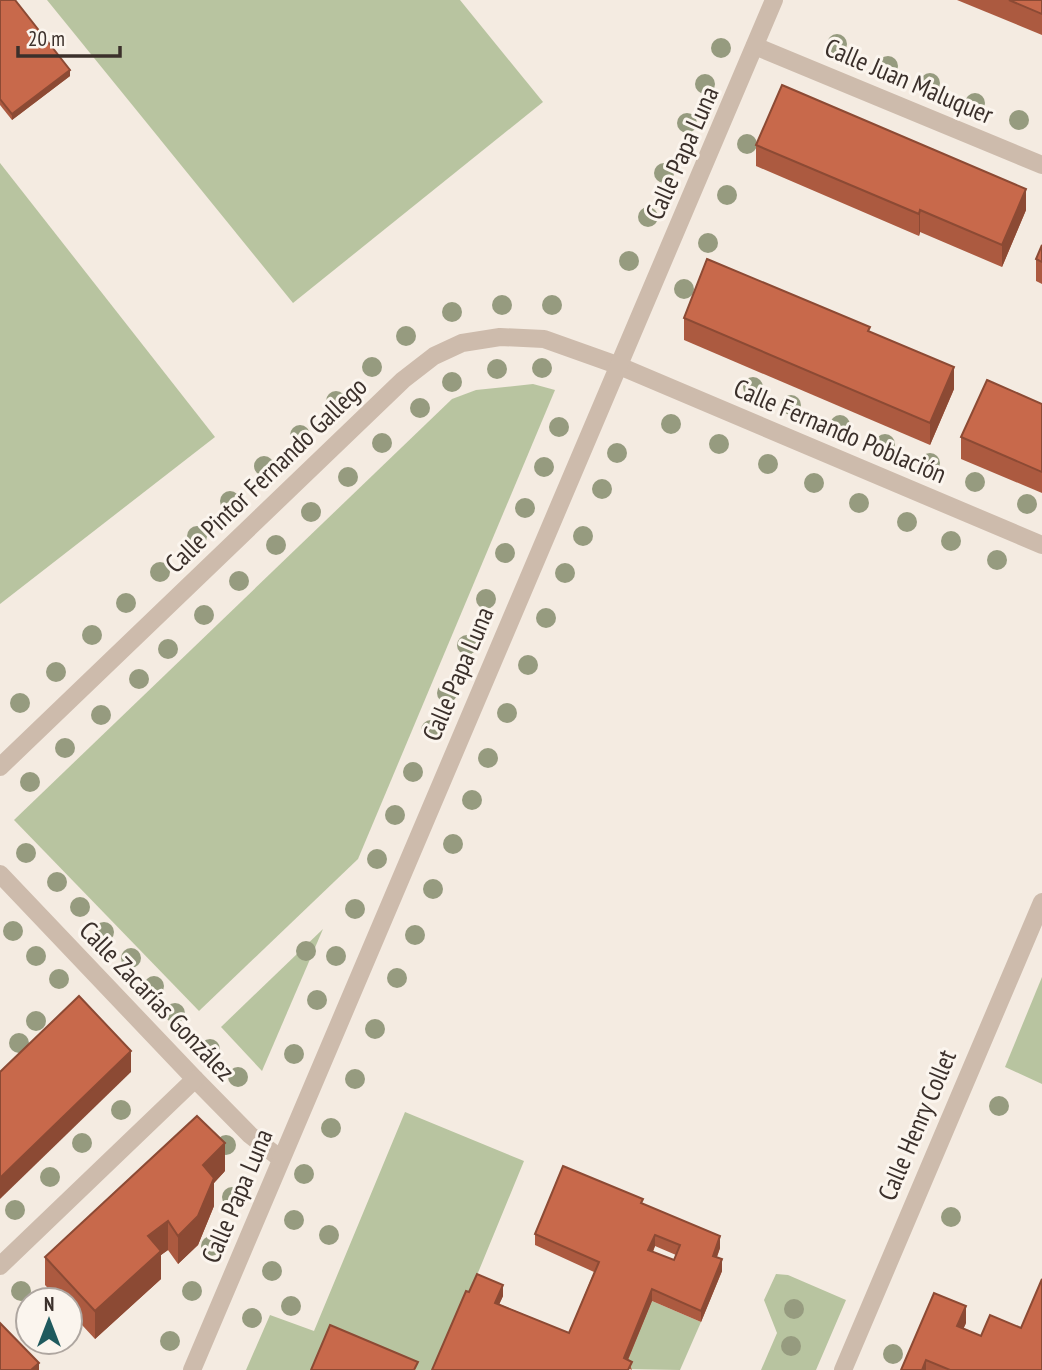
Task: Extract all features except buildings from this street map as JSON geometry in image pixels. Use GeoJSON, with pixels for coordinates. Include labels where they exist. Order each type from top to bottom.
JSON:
{"type":"FeatureCollection","features":[{"type":"Feature","properties":{"kind":"street","name":"Calle Papa Luna"},"geometry":{"type":"LineString","coordinates":[[192,1370],[774,0]]}},
{"type":"Feature","properties":{"kind":"street","name":"Calle Juan Maluquer"},"geometry":{"type":"LineString","coordinates":[[755,46],[1042,165]]}},
{"type":"Feature","properties":{"kind":"street","name":"Calle Pintor Fernando Gallego"},"geometry":{"type":"LineString","coordinates":[[0,767],[403,380],[434,356],[462,343],[500,337],[544,339],[617,365]]}},
{"type":"Feature","properties":{"kind":"street","name":"Calle Fernando Población"},"geometry":{"type":"LineString","coordinates":[[617,365],[1042,545]]}},
{"type":"Feature","properties":{"kind":"street","name":"Calle Zacarías González"},"geometry":{"type":"LineString","coordinates":[[0,874],[250,1135],[281,1158]]}},
{"type":"Feature","properties":{"kind":"street","name":"Calle Henry Collet"},"geometry":{"type":"LineString","coordinates":[[843,1370],[1042,902]]}},
{"type":"Feature","properties":{"kind":"street"},"geometry":{"type":"LineString","coordinates":[[0,1266],[195,1079]]}},
{"type":"Feature","properties":{"kind":"green space"},"geometry":{"type":"Polygon","coordinates":[[[47,0],[460,0],[543,102],[293,303],[47,0]]]}},
{"type":"Feature","properties":{"kind":"green space"},"geometry":{"type":"Polygon","coordinates":[[[0,163],[215,437],[0,604],[0,163]]]}},
{"type":"Feature","properties":{"kind":"green space"},"geometry":{"type":"Polygon","coordinates":[[[533,384],[555,390],[358,859],[199,1011],[14,820],[452,399],[476,390],[533,384]]]}},
{"type":"Feature","properties":{"kind":"green space"},"geometry":{"type":"Polygon","coordinates":[[[323,929],[262,1071],[221,1027],[323,929]]]}},
{"type":"Feature","properties":{"kind":"green space"},"geometry":{"type":"Polygon","coordinates":[[[1042,977],[1042,1084],[1005,1067],[1042,977]]]}},
{"type":"Feature","properties":{"kind":"green space"},"geometry":{"type":"Polygon","coordinates":[[[405,1112],[524,1161],[438,1370],[246,1370],[270,1315],[314,1331],[405,1112]]]}},
{"type":"Feature","properties":{"kind":"green space"},"geometry":{"type":"Polygon","coordinates":[[[776,1274],[788,1275],[846,1300],[816,1370],[761,1370],[777,1333],[764,1300],[776,1274]]]}},
{"type":"Feature","properties":{"kind":"green space"},"geometry":{"type":"Polygon","coordinates":[[[652,1301],[701,1322],[680,1370],[624,1369],[652,1301]]]}}]}
